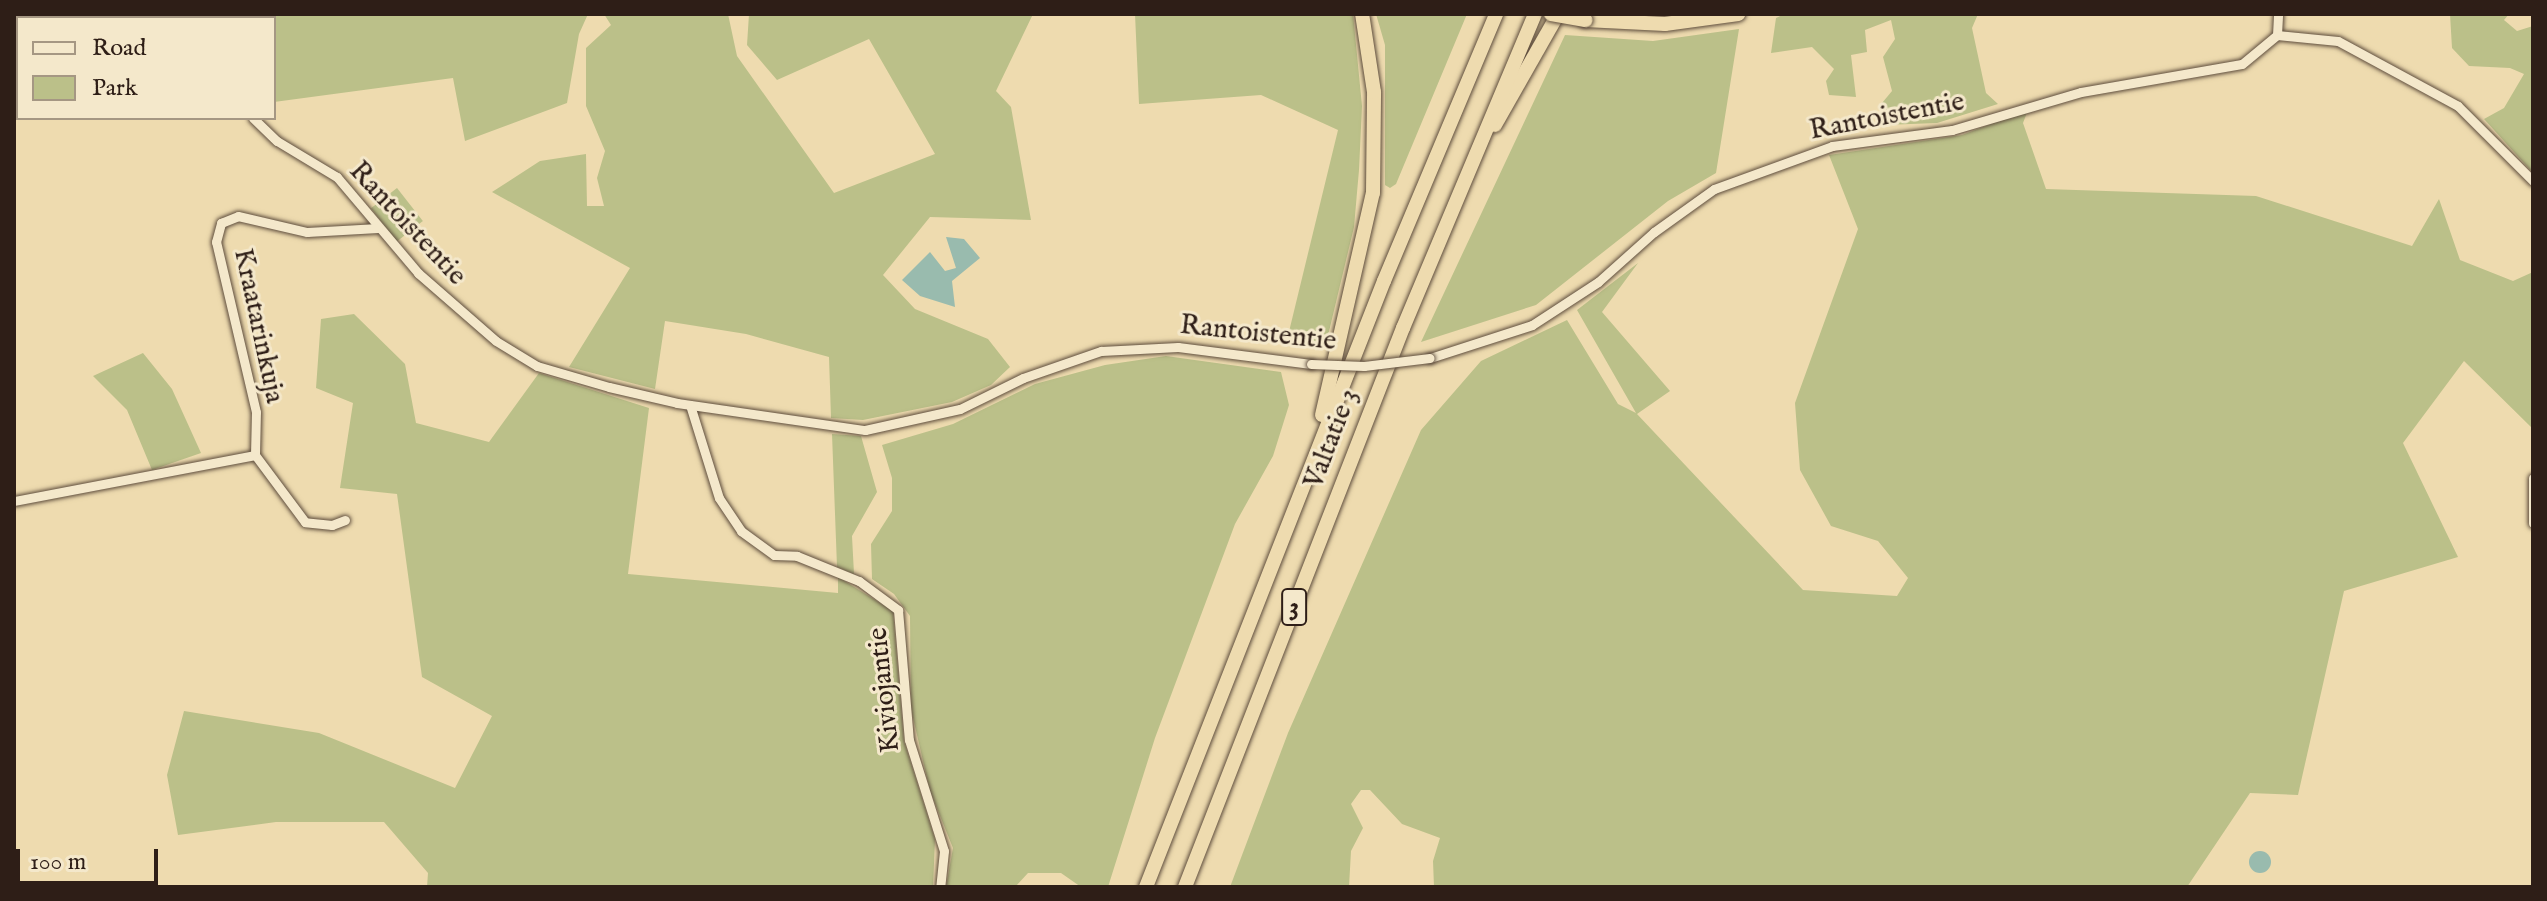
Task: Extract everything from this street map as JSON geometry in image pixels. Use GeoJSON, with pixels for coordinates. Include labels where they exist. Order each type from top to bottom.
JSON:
{"type":"FeatureCollection","features":[{"type":"Feature","properties":{"kind":"highway"},"geometry":{"type":"LineString","coordinates":[[1310,464],[1373,193],[1375,117],[1362,14]]}},
{"type":"Feature","properties":{"kind":"highway","name":"Valtatie 3"},"geometry":{"type":"LineString","coordinates":[[1146,887],[1310,464],[1496,14]]}},
{"type":"Feature","properties":{"kind":"highway","name":"Valtatie 3"},"geometry":{"type":"LineString","coordinates":[[1185,887],[1464,177],[1535,14]]}},
{"type":"Feature","properties":{"kind":"highway"},"geometry":{"type":"LineString","coordinates":[[1551,14],[1585,20],[1665,24],[1738,14]]}},
{"type":"Feature","properties":{"kind":"highway"},"geometry":{"type":"LineString","coordinates":[[1464,177],[1558,14]]}},
{"type":"Feature","properties":{"kind":"street"},"geometry":{"type":"LineString","coordinates":[[2278,14],[2277,35],[2338,41],[2458,106],[2533,181]]}},
{"type":"Feature","properties":{"kind":"street","name":"Rantoistentie"},"geometry":{"type":"LineString","coordinates":[[255,120],[277,141],[337,177],[378,228],[457,309],[523,359],[594,383],[690,405],[865,430],[960,409],[1023,378],[1101,351],[1178,347],[1311,364],[1364,366],[1430,358],[1532,325],[1598,282],[1688,205],[1753,174],[1832,146],[1952,130],[2081,92],[2242,64],[2277,35]]}},
{"type":"Feature","properties":{"kind":"street","name":"Kraatarinkuja"},"geometry":{"type":"LineString","coordinates":[[255,455],[256,412],[216,242],[221,223],[246,216],[307,232],[378,228]]}},
{"type":"Feature","properties":{"kind":"street","name":"Kiviojantie"},"geometry":{"type":"LineString","coordinates":[[690,405],[719,498],[741,531],[774,555],[797,556],[859,581],[898,610],[909,740],[944,851],[940,887]]}},
{"type":"Feature","properties":{"kind":"street"},"geometry":{"type":"LineString","coordinates":[[14,501],[255,455],[305,522],[332,525],[345,520]]}},
{"type":"Feature","properties":{"kind":"street"},"geometry":{"type":"LineString","coordinates":[[2533,478],[2533,523]]}},
{"type":"Feature","properties":{"kind":"green space"},"geometry":{"type":"Polygon","coordinates":[[[588,14],[579,34],[567,103],[465,141],[453,78],[276,102],[276,16],[248,16],[588,14]]]}},
{"type":"Feature","properties":{"kind":"green space"},"geometry":{"type":"Polygon","coordinates":[[[604,14],[728,14],[737,56],[834,193],[935,154],[869,39],[777,80],[747,45],[749,14],[1033,14],[996,91],[1011,107],[1031,220],[930,217],[883,275],[915,309],[988,339],[1010,367],[991,385],[952,402],[863,420],[831,418],[829,357],[746,334],[665,321],[655,389],[569,367],[630,268],[492,192],[540,161],[586,154],[587,206],[604,206],[597,178],[605,151],[586,106],[586,48],[611,25],[604,14]]]}},
{"type":"Feature","properties":{"kind":"green space"},"geometry":{"type":"Polygon","coordinates":[[[1135,14],[1353,14],[1362,106],[1359,170],[1354,227],[1325,348],[1286,344],[1338,130],[1261,95],[1139,104],[1135,14]]]}},
{"type":"Feature","properties":{"kind":"green space"},"geometry":{"type":"Polygon","coordinates":[[[1376,14],[1467,14],[1396,184],[1390,188],[1385,185],[1385,45],[1376,14]]]}},
{"type":"Feature","properties":{"kind":"green space"},"geometry":{"type":"Polygon","coordinates":[[[1785,14],[1978,14],[1972,28],[1986,93],[1998,104],[1937,123],[1884,125],[1882,103],[1892,91],[1883,57],[1895,39],[1891,20],[1865,30],[1867,52],[1851,55],[1856,97],[1829,95],[1826,81],[1834,69],[1812,47],[1771,53],[1776,18],[1785,14]]]}},
{"type":"Feature","properties":{"kind":"green space"},"geometry":{"type":"Polygon","coordinates":[[[2450,14],[2509,14],[2504,20],[2517,31],[2533,26],[2533,173],[2484,119],[2504,108],[2524,74],[2510,68],[2469,66],[2452,48],[2450,14]]]}},
{"type":"Feature","properties":{"kind":"green space"},"geometry":{"type":"Polygon","coordinates":[[[1739,29],[1716,173],[1668,201],[1536,305],[1421,342],[1565,35],[1653,41],[1739,29]]]}},
{"type":"Feature","properties":{"kind":"green space"},"geometry":{"type":"Polygon","coordinates":[[[2028,110],[2023,123],[2046,189],[2256,196],[2412,246],[2439,199],[2460,260],[2513,281],[2533,272],[2533,429],[2464,361],[2403,443],[2458,557],[2344,591],[2298,795],[2250,793],[2187,887],[1434,887],[1433,861],[1440,838],[1402,824],[1370,790],[1361,790],[1351,804],[1363,828],[1351,851],[1349,887],[1230,887],[1288,733],[1421,430],[1481,361],[1567,320],[1618,404],[1636,413],[1577,310],[1638,263],[1602,312],[1670,391],[1637,414],[1803,590],[1897,596],[1908,578],[1878,541],[1831,526],[1800,470],[1795,403],[1858,229],[1829,155],[1962,135],[2028,110]]]}},
{"type":"Feature","properties":{"kind":"green space"},"geometry":{"type":"Polygon","coordinates":[[[397,188],[423,221],[397,241],[371,208],[397,188]]]}},
{"type":"Feature","properties":{"kind":"green space"},"geometry":{"type":"Polygon","coordinates":[[[354,314],[405,364],[416,423],[489,442],[539,373],[649,408],[628,574],[838,593],[838,577],[893,611],[904,741],[935,839],[933,887],[427,887],[428,873],[384,822],[276,822],[178,835],[167,775],[184,711],[319,733],[455,788],[492,716],[422,677],[397,494],[340,488],[353,403],[316,388],[321,319],[354,314]]]}},
{"type":"Feature","properties":{"kind":"green space"},"geometry":{"type":"Polygon","coordinates":[[[143,353],[172,389],[201,453],[152,470],[127,410],[93,376],[143,353]]]}},
{"type":"Feature","properties":{"kind":"green space"},"geometry":{"type":"Polygon","coordinates":[[[1166,356],[1281,372],[1289,405],[1273,456],[1235,524],[1155,738],[1108,887],[1081,887],[1061,873],[1028,873],[1015,887],[946,887],[953,848],[930,791],[911,709],[910,616],[894,594],[872,579],[871,544],[892,511],[892,478],[882,445],[953,424],[1035,384],[1105,365],[1166,356]]]}},
{"type":"Feature","properties":{"kind":"green space"},"geometry":{"type":"Polygon","coordinates":[[[832,434],[861,436],[877,492],[852,536],[854,574],[837,567],[832,434]]]}},
{"type":"Feature","properties":{"kind":"shaded area"},"geometry":{"type":"Polygon","coordinates":[[[946,237],[964,239],[980,258],[952,281],[955,307],[920,296],[902,280],[930,252],[945,271],[956,268],[946,237]]]}},
{"type":"Feature","properties":{"kind":"shaded area"},"geometry":{"type":"Polygon","coordinates":[[[2260,851],[2268,854],[2271,862],[2268,870],[2260,873],[2252,870],[2249,862],[2252,854],[2260,851]]]}}]}
